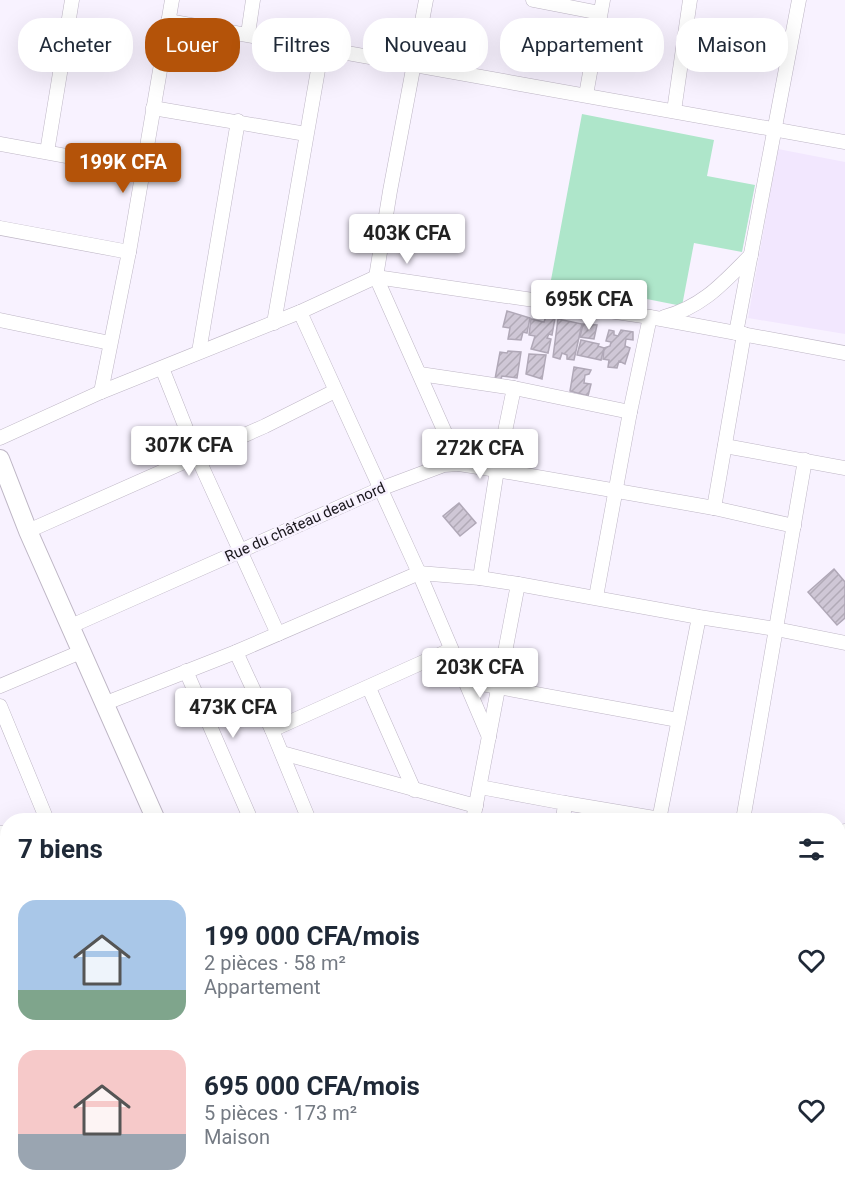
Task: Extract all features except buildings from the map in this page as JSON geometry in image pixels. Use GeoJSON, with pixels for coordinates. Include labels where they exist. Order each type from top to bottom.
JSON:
{"type":"FeatureCollection","features":[{"type":"Feature","properties":{"kind":"main road"},"geometry":{"type":"LineString","coordinates":[[0,459],[28,531],[153,813]]}},
{"type":"Feature","properties":{"kind":"street"},"geometry":{"type":"LineString","coordinates":[[47,152],[72,0]]}},
{"type":"Feature","properties":{"kind":"street"},"geometry":{"type":"LineString","coordinates":[[169,18],[172,0]]}},
{"type":"Feature","properties":{"kind":"street"},"geometry":{"type":"LineString","coordinates":[[248,34],[253,0]]}},
{"type":"Feature","properties":{"kind":"street"},"geometry":{"type":"LineString","coordinates":[[423,18],[426,0]]}},
{"type":"Feature","properties":{"kind":"street"},"geometry":{"type":"LineString","coordinates":[[533,0],[602,6],[586,95]]}},
{"type":"Feature","properties":{"kind":"street"},"geometry":{"type":"LineString","coordinates":[[674,111],[690,0]]}},
{"type":"Feature","properties":{"kind":"street"},"geometry":{"type":"LineString","coordinates":[[714,508],[725,446],[751,255],[799,0]]}},
{"type":"Feature","properties":{"kind":"street"},"geometry":{"type":"LineString","coordinates":[[240,33],[252,35]]}},
{"type":"Feature","properties":{"kind":"street"},"geometry":{"type":"LineString","coordinates":[[101,392],[129,252],[159,72]]}},
{"type":"Feature","properties":{"kind":"street"},"geometry":{"type":"LineString","coordinates":[[274,323],[317,72]]}},
{"type":"Feature","properties":{"kind":"street"},"geometry":{"type":"LineString","coordinates":[[413,72],[376,277],[459,464]]}},
{"type":"Feature","properties":{"kind":"street"},"geometry":{"type":"LineString","coordinates":[[459,72],[845,142]]}},
{"type":"Feature","properties":{"kind":"street"},"geometry":{"type":"LineString","coordinates":[[153,108],[306,134]]}},
{"type":"Feature","properties":{"kind":"street"},"geometry":{"type":"LineString","coordinates":[[199,352],[238,121]]}},
{"type":"Feature","properties":{"kind":"street"},"geometry":{"type":"LineString","coordinates":[[0,144],[143,170]]}},
{"type":"Feature","properties":{"kind":"street"},"geometry":{"type":"LineString","coordinates":[[0,228],[129,252]]}},
{"type":"Feature","properties":{"kind":"street"},"geometry":{"type":"LineString","coordinates":[[655,318],[694,306],[719,287],[751,255]]}},
{"type":"Feature","properties":{"kind":"street"},"geometry":{"type":"LineString","coordinates":[[0,438],[101,392],[274,323],[376,277],[655,318],[845,353]]}},
{"type":"Feature","properties":{"kind":"street"},"geometry":{"type":"LineString","coordinates":[[300,312],[419,573],[489,737]]}},
{"type":"Feature","properties":{"kind":"street"},"geometry":{"type":"LineString","coordinates":[[596,597],[630,412],[655,318]]}},
{"type":"Feature","properties":{"kind":"street"},"geometry":{"type":"LineString","coordinates":[[0,320],[110,342]]}},
{"type":"Feature","properties":{"kind":"street"},"geometry":{"type":"LineString","coordinates":[[162,368],[196,456],[278,634]]}},
{"type":"Feature","properties":{"kind":"street"},"geometry":{"type":"LineString","coordinates":[[420,374],[514,388],[630,412]]}},
{"type":"Feature","properties":{"kind":"street"},"geometry":{"type":"LineString","coordinates":[[480,578],[497,470],[514,388]]}},
{"type":"Feature","properties":{"kind":"street"},"geometry":{"type":"LineString","coordinates":[[28,531],[265,426],[335,391]]}},
{"type":"Feature","properties":{"kind":"street"},"geometry":{"type":"LineString","coordinates":[[725,446],[845,468]]}},
{"type":"Feature","properties":{"kind":"street"},"geometry":{"type":"LineString","coordinates":[[744,813],[805,460]]}},
{"type":"Feature","properties":{"kind":"street","name":"Rue du château deau nord"},"geometry":{"type":"LineString","coordinates":[[71,626],[380,489],[444,465],[459,464],[497,470],[714,508],[794,526]]}},
{"type":"Feature","properties":{"kind":"street"},"geometry":{"type":"LineString","coordinates":[[106,704],[236,652],[419,573],[518,584],[845,643]]}},
{"type":"Feature","properties":{"kind":"street"},"geometry":{"type":"LineString","coordinates":[[474,813],[518,584]]}},
{"type":"Feature","properties":{"kind":"street"},"geometry":{"type":"LineString","coordinates":[[662,813],[699,617]]}},
{"type":"Feature","properties":{"kind":"street"},"geometry":{"type":"LineString","coordinates":[[272,730],[450,650]]}},
{"type":"Feature","properties":{"kind":"street"},"geometry":{"type":"LineString","coordinates":[[0,686],[83,651]]}},
{"type":"Feature","properties":{"kind":"street"},"geometry":{"type":"LineString","coordinates":[[236,652],[272,730],[306,813]]}},
{"type":"Feature","properties":{"kind":"street"},"geometry":{"type":"LineString","coordinates":[[186,671],[248,813]]}},
{"type":"Feature","properties":{"kind":"street"},"geometry":{"type":"LineString","coordinates":[[465,681],[678,720]]}},
{"type":"Feature","properties":{"kind":"street"},"geometry":{"type":"LineString","coordinates":[[369,688],[414,790]]}},
{"type":"Feature","properties":{"kind":"street"},"geometry":{"type":"LineString","coordinates":[[0,706],[44,813]]}},
{"type":"Feature","properties":{"kind":"street"},"geometry":{"type":"LineString","coordinates":[[282,753],[476,806]]}},
{"type":"Feature","properties":{"kind":"street"},"geometry":{"type":"LineString","coordinates":[[480,787],[624,813]]}},
{"type":"Feature","properties":{"kind":"street"},"geometry":{"type":"LineString","coordinates":[[564,813],[565,802]]}},
{"type":"Feature","properties":{"kind":"shaded area"},"geometry":{"type":"Polygon","coordinates":[[[778,149],[845,162],[845,334],[748,318],[778,149]]]}},
{"type":"Feature","properties":{"kind":"green space"},"geometry":{"type":"Polygon","coordinates":[[[582,114],[714,140],[707,176],[755,185],[742,252],[694,243],[682,306],[551,280],[582,114]]]}}]}
